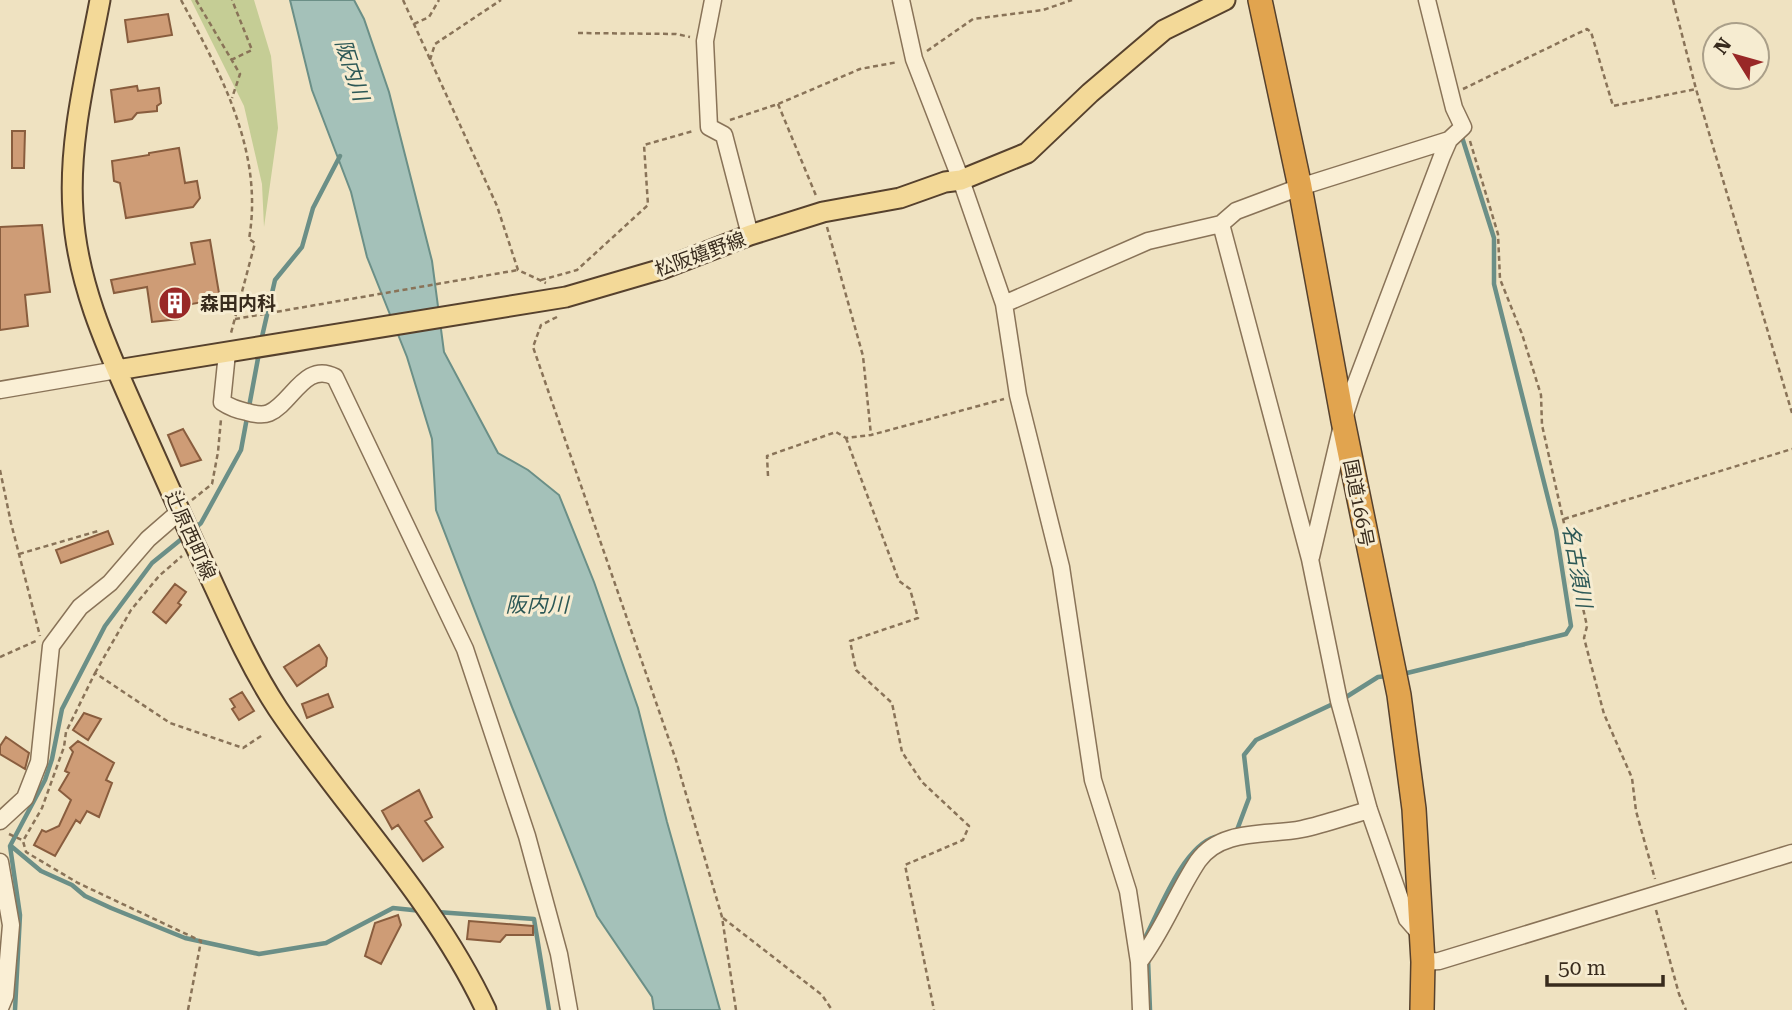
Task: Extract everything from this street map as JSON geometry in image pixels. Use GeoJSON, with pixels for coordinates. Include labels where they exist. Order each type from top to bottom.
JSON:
{"type":"FeatureCollection","features":[{"type":"Feature","properties":{"kind":"highway","name":"国道166号"},"geometry":{"type":"LineString","coordinates":[[1260,0],[1300,187],[1343,421],[1399,695],[1413,809],[1423,962],[1423,1010]]}},
{"type":"Feature","properties":{"kind":"main road","name":"辻原西町線"},"geometry":{"type":"LineString","coordinates":[[100,0],[75,132],[73,211],[76,243],[87,291],[117,370],[235,631],[278,708],[434,921],[463,966],[486,1010]]}},
{"type":"Feature","properties":{"kind":"main road","name":"松阪嬉野線"},"geometry":{"type":"LineString","coordinates":[[117,370],[566,297],[662,269],[750,235],[823,212],[900,198],[945,182],[961,180],[1027,153],[1090,93],[1164,30],[1225,0]]}},
{"type":"Feature","properties":{"kind":"street"},"geometry":{"type":"LineString","coordinates":[[713,0],[705,41],[709,127],[724,135],[750,235]]}},
{"type":"Feature","properties":{"kind":"street"},"geometry":{"type":"LineString","coordinates":[[901,0],[914,59],[961,180],[1004,304],[1018,395],[1061,568],[1093,780],[1128,891],[1139,962],[1142,1010]]}},
{"type":"Feature","properties":{"kind":"street"},"geometry":{"type":"LineString","coordinates":[[1310,559],[1343,421],[1456,133],[1451,95],[1427,0]]}},
{"type":"Feature","properties":{"kind":"street"},"geometry":{"type":"LineString","coordinates":[[1004,304],[1148,241],[1221,225],[1236,211],[1456,133]]}},
{"type":"Feature","properties":{"kind":"street"},"geometry":{"type":"LineString","coordinates":[[1221,225],[1310,559],[1339,701],[1369,810],[1407,919],[1421,935]]}},
{"type":"Feature","properties":{"kind":"street"},"geometry":{"type":"LineString","coordinates":[[227,353],[227,406],[260,415],[268,414],[315,373],[323,372],[335,377],[465,649],[527,836],[559,954],[569,1010]]}},
{"type":"Feature","properties":{"kind":"street"},"geometry":{"type":"LineString","coordinates":[[0,390],[117,370]]}},
{"type":"Feature","properties":{"kind":"street"},"geometry":{"type":"LineString","coordinates":[[4,827],[24,798],[39,762],[51,646],[80,607],[110,583],[148,539],[179,512]]}},
{"type":"Feature","properties":{"kind":"street"},"geometry":{"type":"LineString","coordinates":[[1139,962],[1152,946],[1200,859],[1220,842],[1252,834],[1301,829],[1369,810]]}},
{"type":"Feature","properties":{"kind":"street"},"geometry":{"type":"LineString","coordinates":[[1423,962],[1439,961],[1792,853]]}},
{"type":"Feature","properties":{"kind":"street"},"geometry":{"type":"LineString","coordinates":[[0,862],[11,925],[5,996],[0,1008]]}},
{"type":"Feature","properties":{"kind":"path"},"geometry":{"type":"LineString","coordinates":[[181,0],[232,97],[249,168],[253,214],[249,239],[255,243],[227,353]]}},
{"type":"Feature","properties":{"kind":"path"},"geometry":{"type":"LineString","coordinates":[[195,0],[240,75],[232,97]]}},
{"type":"Feature","properties":{"kind":"path"},"geometry":{"type":"LineString","coordinates":[[231,60],[251,50],[232,0]]}},
{"type":"Feature","properties":{"kind":"path"},"geometry":{"type":"LineString","coordinates":[[403,0],[497,206],[518,270]]}},
{"type":"Feature","properties":{"kind":"path"},"geometry":{"type":"LineString","coordinates":[[414,24],[429,18],[439,0]]}},
{"type":"Feature","properties":{"kind":"path"},"geometry":{"type":"LineString","coordinates":[[430,60],[435,44],[501,0]]}},
{"type":"Feature","properties":{"kind":"path"},"geometry":{"type":"LineString","coordinates":[[541,280],[577,270],[649,205],[644,145],[778,104],[860,69],[914,59],[973,19],[1042,10],[1072,0]]}},
{"type":"Feature","properties":{"kind":"path"},"geometry":{"type":"LineString","coordinates":[[1673,0],[1696,89],[1792,413]]}},
{"type":"Feature","properties":{"kind":"path"},"geometry":{"type":"LineString","coordinates":[[1451,95],[1587,30],[1591,32],[1613,106],[1696,89]]}},
{"type":"Feature","properties":{"kind":"path"},"geometry":{"type":"LineString","coordinates":[[578,33],[676,34],[705,41]]}},
{"type":"Feature","properties":{"kind":"path"},"geometry":{"type":"LineString","coordinates":[[778,104],[823,212],[863,356],[871,435]]}},
{"type":"Feature","properties":{"kind":"path"},"geometry":{"type":"LineString","coordinates":[[1456,133],[1468,135],[1498,234],[1500,279],[1522,334],[1541,395],[1542,425],[1587,626],[1584,638],[1601,701],[1632,778],[1636,811],[1656,882],[1653,897],[1679,994],[1686,1010]]}},
{"type":"Feature","properties":{"kind":"path"},"geometry":{"type":"LineString","coordinates":[[235,319],[518,270],[541,280],[575,303],[573,309],[541,326],[533,347],[676,761],[722,917],[736,1010]]}},
{"type":"Feature","properties":{"kind":"path"},"geometry":{"type":"LineString","coordinates":[[768,476],[767,456],[836,432],[846,438],[871,435],[1018,395]]}},
{"type":"Feature","properties":{"kind":"path"},"geometry":{"type":"LineString","coordinates":[[179,512],[212,484],[227,406]]}},
{"type":"Feature","properties":{"kind":"path"},"geometry":{"type":"LineString","coordinates":[[846,438],[899,581],[910,589],[918,618],[850,641],[856,670],[892,703],[902,752],[922,782],[969,826],[963,840],[905,865],[934,1010]]}},
{"type":"Feature","properties":{"kind":"path"},"geometry":{"type":"LineString","coordinates":[[1563,519],[1792,449]]}},
{"type":"Feature","properties":{"kind":"path"},"geometry":{"type":"LineString","coordinates":[[0,470],[41,638],[0,657]]}},
{"type":"Feature","properties":{"kind":"path"},"geometry":{"type":"LineString","coordinates":[[19,554],[98,531]]}},
{"type":"Feature","properties":{"kind":"path"},"geometry":{"type":"LineString","coordinates":[[22,840],[42,808],[64,747],[66,732],[94,673],[131,610],[159,576],[195,545]]}},
{"type":"Feature","properties":{"kind":"path"},"geometry":{"type":"LineString","coordinates":[[94,673],[170,723],[243,748],[264,734]]}},
{"type":"Feature","properties":{"kind":"path"},"geometry":{"type":"LineString","coordinates":[[4,827],[22,840],[26,852],[78,883],[201,941],[188,1010]]}},
{"type":"Feature","properties":{"kind":"path"},"geometry":{"type":"LineString","coordinates":[[722,917],[822,995],[832,1010]]}},
{"type":"Feature","properties":{"kind":"green space"},"geometry":{"type":"Polygon","coordinates":[[[191,0],[254,0],[271,56],[278,128],[264,227],[262,184],[244,106],[191,0]]]}},
{"type":"Feature","properties":{"kind":"water","name":"阪内川"},"geometry":{"type":"Polygon","coordinates":[[[290,0],[354,0],[364,19],[389,92],[432,261],[444,352],[498,453],[528,470],[559,495],[594,582],[638,708],[720,1010],[654,1010],[652,997],[597,916],[436,510],[432,439],[407,357],[367,257],[351,192],[312,90],[290,0]]]}},
{"type":"Feature","properties":{"kind":"building"},"geometry":{"type":"Polygon","coordinates":[[[168,14],[172,35],[128,42],[125,20],[168,14]]]}},
{"type":"Feature","properties":{"kind":"building"},"geometry":{"type":"Polygon","coordinates":[[[137,86],[138,91],[159,88],[161,103],[157,106],[157,111],[137,113],[132,119],[115,122],[111,90],[137,86]]]}},
{"type":"Feature","properties":{"kind":"building"},"geometry":{"type":"Polygon","coordinates":[[[12,131],[25,131],[24,168],[12,168],[12,131]]]}},
{"type":"Feature","properties":{"kind":"building"},"geometry":{"type":"Polygon","coordinates":[[[179,148],[185,183],[197,181],[200,198],[193,207],[126,218],[120,183],[114,181],[112,161],[179,148]]]}},
{"type":"Feature","properties":{"kind":"building"},"geometry":{"type":"Polygon","coordinates":[[[42,225],[50,292],[25,295],[28,326],[0,330],[0,227],[42,225]]]}},
{"type":"Feature","properties":{"kind":"building"},"geometry":{"type":"Polygon","coordinates":[[[210,240],[220,299],[180,306],[179,319],[152,322],[147,287],[114,293],[111,280],[195,264],[191,243],[210,240]]]}},
{"type":"Feature","properties":{"kind":"building"},"geometry":{"type":"Polygon","coordinates":[[[183,429],[201,460],[181,466],[168,435],[183,429]]]}},
{"type":"Feature","properties":{"kind":"building"},"geometry":{"type":"Polygon","coordinates":[[[108,531],[113,544],[61,563],[56,550],[108,531]]]}},
{"type":"Feature","properties":{"kind":"building"},"geometry":{"type":"Polygon","coordinates":[[[175,584],[186,592],[178,603],[181,605],[166,623],[153,612],[175,584]]]}},
{"type":"Feature","properties":{"kind":"building"},"geometry":{"type":"Polygon","coordinates":[[[319,645],[327,658],[326,666],[297,686],[284,667],[319,645]]]}},
{"type":"Feature","properties":{"kind":"building"},"geometry":{"type":"Polygon","coordinates":[[[242,692],[254,711],[239,720],[232,709],[235,707],[230,699],[242,692]]]}},
{"type":"Feature","properties":{"kind":"building"},"geometry":{"type":"Polygon","coordinates":[[[328,694],[333,707],[307,718],[302,704],[328,694]]]}},
{"type":"Feature","properties":{"kind":"building"},"geometry":{"type":"Polygon","coordinates":[[[84,713],[101,719],[88,740],[73,730],[84,713]]]}},
{"type":"Feature","properties":{"kind":"building"},"geometry":{"type":"Polygon","coordinates":[[[6,737],[29,753],[25,769],[0,754],[0,746],[6,737]]]}},
{"type":"Feature","properties":{"kind":"building"},"geometry":{"type":"Polygon","coordinates":[[[78,741],[114,763],[106,780],[112,783],[99,817],[87,811],[80,823],[76,820],[55,856],[34,845],[42,830],[46,832],[59,826],[71,800],[59,790],[69,773],[65,771],[73,752],[70,748],[78,741]]]}},
{"type":"Feature","properties":{"kind":"building"},"geometry":{"type":"Polygon","coordinates":[[[419,790],[432,817],[425,821],[443,847],[423,861],[398,825],[392,829],[382,811],[419,790]]]}},
{"type":"Feature","properties":{"kind":"building"},"geometry":{"type":"Polygon","coordinates":[[[398,915],[401,925],[381,964],[365,956],[375,923],[398,915]]]}},
{"type":"Feature","properties":{"kind":"building"},"geometry":{"type":"Polygon","coordinates":[[[469,921],[533,926],[533,935],[506,935],[500,942],[467,939],[469,921]]]}},
{"type":"Feature","properties":{"kind":"waterway","name":"名古須川"},"geometry":{"type":"LineString","coordinates":[[1403,674],[1566,634],[1571,626],[1556,530],[1494,284],[1494,238],[1461,134]]}},
{"type":"Feature","properties":{"kind":"waterway"},"geometry":{"type":"LineString","coordinates":[[261,341],[275,280],[302,247],[313,208],[340,156]]}},
{"type":"Feature","properties":{"kind":"waterway"},"geometry":{"type":"LineString","coordinates":[[194,529],[201,523],[241,450],[259,353]]}},
{"type":"Feature","properties":{"kind":"waterway"},"geometry":{"type":"LineString","coordinates":[[15,1010],[20,915],[10,846],[45,780],[62,709],[105,626],[152,563],[184,537]]}},
{"type":"Feature","properties":{"kind":"waterway","name":"名古須川"},"geometry":{"type":"LineString","coordinates":[[1343,699],[1378,677],[1387,676]]}},
{"type":"Feature","properties":{"kind":"waterway","name":"名古須川"},"geometry":{"type":"LineString","coordinates":[[1234,831],[1237,830],[1249,798],[1244,755],[1256,740],[1335,703]]}},
{"type":"Feature","properties":{"kind":"waterway","name":"名古須川"},"geometry":{"type":"LineString","coordinates":[[1146,943],[1145,938],[1165,896],[1183,866],[1203,843],[1215,837]]}},
{"type":"Feature","properties":{"kind":"waterway"},"geometry":{"type":"LineString","coordinates":[[11,846],[41,871],[72,885],[85,896],[111,908],[185,938],[259,954],[326,943],[393,908],[422,911]]}},
{"type":"Feature","properties":{"kind":"waterway"},"geometry":{"type":"LineString","coordinates":[[437,912],[534,919],[549,1010]]}},
{"type":"Feature","properties":{"kind":"waterway","name":"名古須川"},"geometry":{"type":"LineString","coordinates":[[1148,959],[1150,1010]]}},
{"type":"Feature","properties":{"kind":"place","name":"森田内科"},"geometry":{"type":"Point","coordinates":[175,303]}}]}
